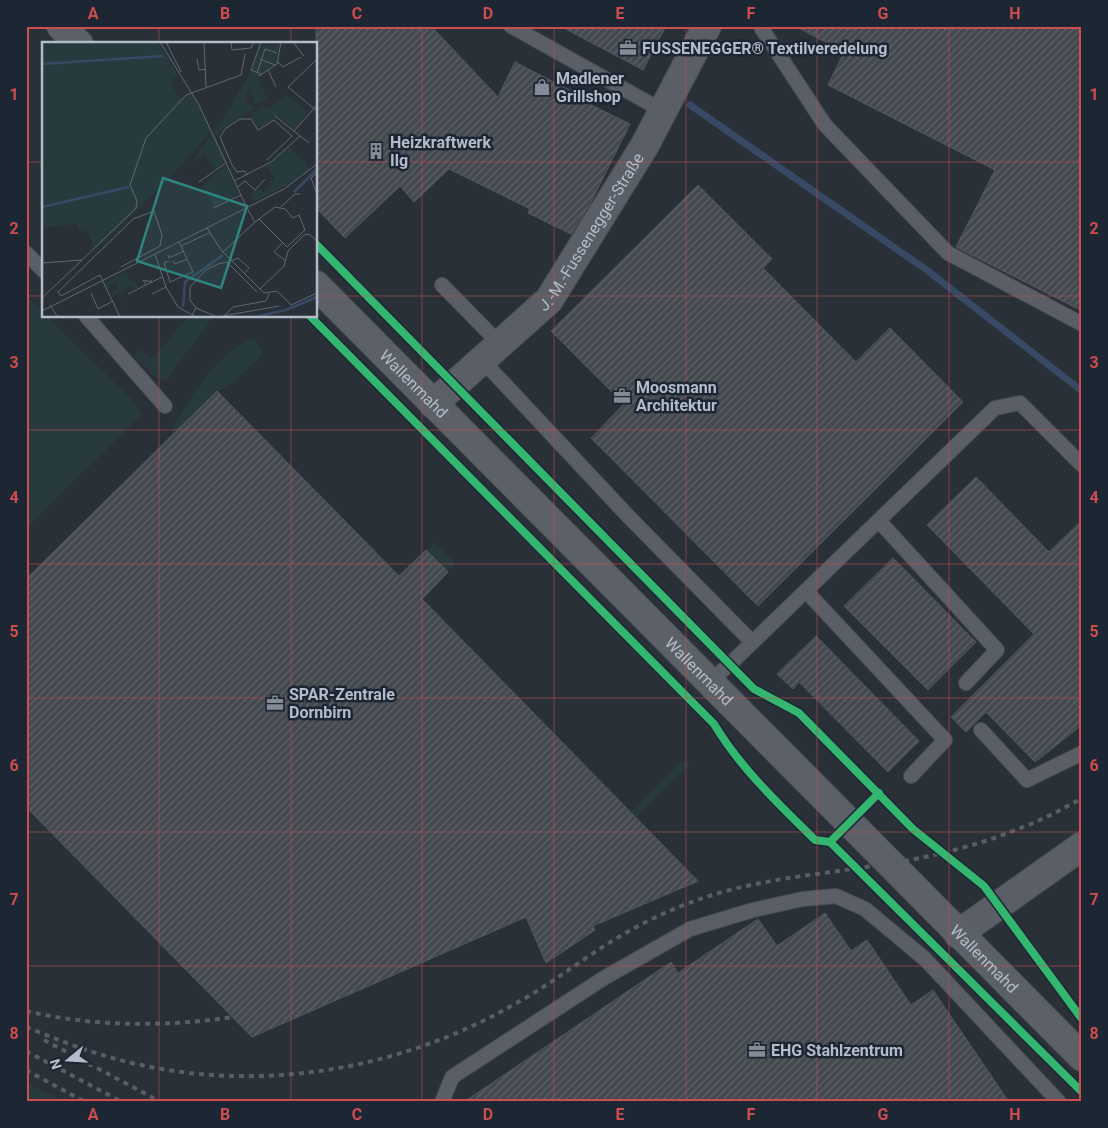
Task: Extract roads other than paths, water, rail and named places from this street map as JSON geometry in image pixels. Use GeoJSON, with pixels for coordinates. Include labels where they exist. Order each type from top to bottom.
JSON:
{"type":"FeatureCollection","features":[{"type":"Feature","properties":{"kind":"main road"},"geometry":{"type":"LineString","coordinates":[[61,26],[77,42]]}},
{"type":"Feature","properties":{"kind":"main road","name":"Wallenmahd"},"geometry":{"type":"LineString","coordinates":[[318,288],[1082,1057]]}},
{"type":"Feature","properties":{"kind":"street","name":"J.-M.-Fussenegger-Straße"},"geometry":{"type":"LineString","coordinates":[[433,404],[549,300],[645,146],[707,26]]}},
{"type":"Feature","properties":{"kind":"street"},"geometry":{"type":"LineString","coordinates":[[958,934],[1082,846]]}},
{"type":"Feature","properties":{"kind":"lane"},"geometry":{"type":"LineString","coordinates":[[511,26],[663,112]]}},
{"type":"Feature","properties":{"kind":"lane"},"geometry":{"type":"LineString","coordinates":[[763,26],[762,29],[825,125],[948,253],[1082,324]]}},
{"type":"Feature","properties":{"kind":"lane"},"geometry":{"type":"LineString","coordinates":[[26,253],[42,269]]}},
{"type":"Feature","properties":{"kind":"lane"},"geometry":{"type":"LineString","coordinates":[[442,285],[491,352],[628,516],[752,642]]}},
{"type":"Feature","properties":{"kind":"lane"},"geometry":{"type":"LineString","coordinates":[[88,318],[165,406]]}},
{"type":"Feature","properties":{"kind":"lane"},"geometry":{"type":"LineString","coordinates":[[710,681],[995,408],[1020,403],[1082,465]]}},
{"type":"Feature","properties":{"kind":"lane"},"geometry":{"type":"LineString","coordinates":[[878,521],[997,650],[966,682]]}},
{"type":"Feature","properties":{"kind":"lane"},"geometry":{"type":"LineString","coordinates":[[806,591],[945,740],[911,776]]}},
{"type":"Feature","properties":{"kind":"lane"},"geometry":{"type":"LineString","coordinates":[[981,730],[1027,780],[1082,753]]}},
{"type":"Feature","properties":{"kind":"lane"},"geometry":{"type":"LineString","coordinates":[[442,1102],[452,1077],[604,978],[690,929],[753,910],[803,899],[836,896],[865,909],[925,959],[1059,1102]]}},
{"type":"Feature","properties":{"kind":"waterway"},"geometry":{"type":"LineString","coordinates":[[690,105],[928,271],[1082,391]]}},
{"type":"Feature","properties":{"kind":"railway"},"geometry":{"type":"LineString","coordinates":[[26,1027],[82,1049],[166,1070],[217,1075],[269,1076],[320,1071],[370,1061],[419,1047],[467,1028],[535,992],[622,935],[662,914],[689,903],[725,891],[748,886],[794,877],[911,860],[962,848],[1012,832],[1082,798]]}},
{"type":"Feature","properties":{"kind":"railway"},"geometry":{"type":"LineString","coordinates":[[26,1011],[78,1020],[130,1024],[181,1023],[233,1017]]}},
{"type":"Feature","properties":{"kind":"railway"},"geometry":{"type":"LineString","coordinates":[[44,1040],[161,1102]]}},
{"type":"Feature","properties":{"kind":"railway"},"geometry":{"type":"LineString","coordinates":[[26,1051],[122,1102]]}},
{"type":"Feature","properties":{"kind":"railway"},"geometry":{"type":"LineString","coordinates":[[26,1070],[85,1102]]}},
{"type":"Feature","properties":{"kind":"place","name":"FUSSENEGGER® Textilveredelung"},"geometry":{"type":"Point","coordinates":[628,48]}},
{"type":"Feature","properties":{"kind":"place","name":"Madlener Grillshop"},"geometry":{"type":"Point","coordinates":[542,87]}},
{"type":"Feature","properties":{"kind":"place","name":"Heizkraftwerk Ilg"},"geometry":{"type":"Point","coordinates":[376,151]}},
{"type":"Feature","properties":{"kind":"place","name":"Moosmann Architektur"},"geometry":{"type":"Point","coordinates":[622,396]}},
{"type":"Feature","properties":{"kind":"place","name":"SPAR-Zentrale Dornbirn"},"geometry":{"type":"Point","coordinates":[275,703]}},
{"type":"Feature","properties":{"kind":"place","name":"EHG Stahlzentrum"},"geometry":{"type":"Point","coordinates":[757,1050]}}]}
